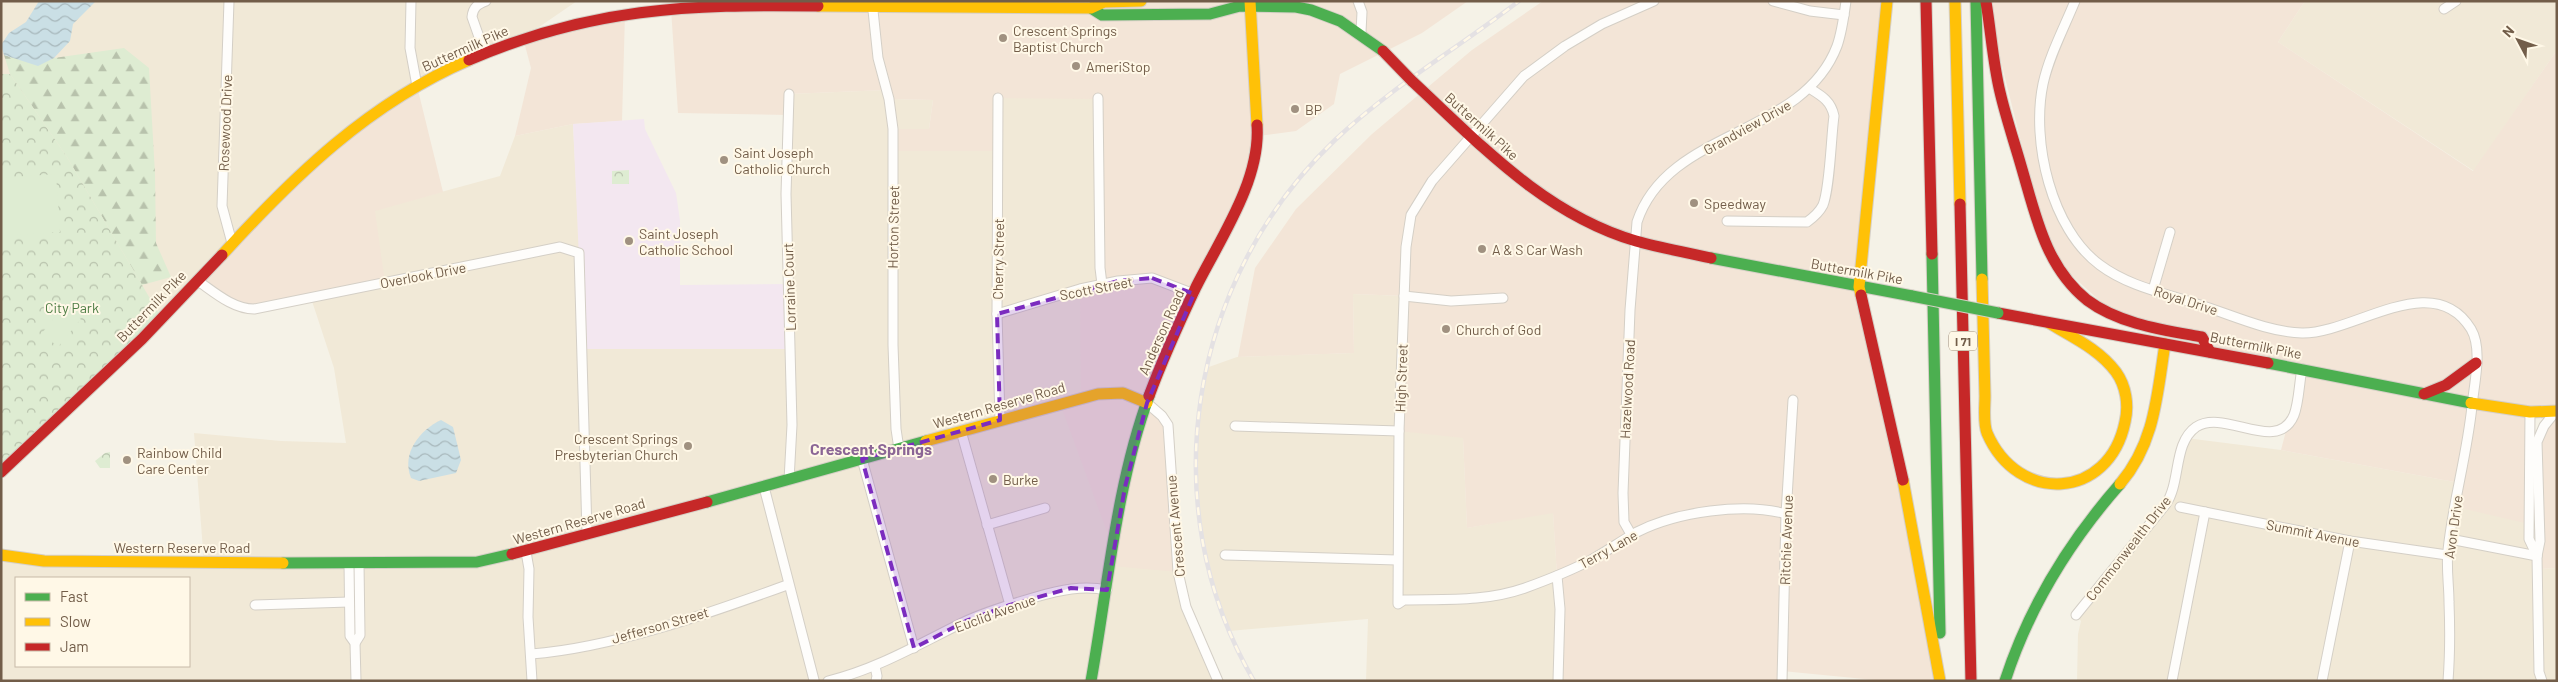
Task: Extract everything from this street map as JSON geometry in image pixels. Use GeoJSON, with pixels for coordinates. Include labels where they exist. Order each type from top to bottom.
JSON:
{"type":"FeatureCollection","features":[{"type":"Feature","properties":{"kind":"main road","name":"Buttermilk Pike"},"geometry":{"type":"LineString","coordinates":[[1,472],[162,319],[290,182],[318,156],[354,127],[417,86],[485,54],[524,38],[562,26],[652,10],[706,6],[872,4],[1091,8],[1104,2],[1139,1]]}},
{"type":"Feature","properties":{"kind":"main road"},"geometry":{"type":"LineString","coordinates":[[1214,1],[1225,7]]}},
{"type":"Feature","properties":{"kind":"main road"},"geometry":{"type":"LineString","coordinates":[[1887,1],[1859,287],[1896,443],[1940,681]]}},
{"type":"Feature","properties":{"kind":"main road","name":"I 71"},"geometry":{"type":"LineString","coordinates":[[1926,1],[1940,681]]}},
{"type":"Feature","properties":{"kind":"main road","name":"I 71"},"geometry":{"type":"LineString","coordinates":[[1955,1],[1970,681]]}},
{"type":"Feature","properties":{"kind":"main road"},"geometry":{"type":"LineString","coordinates":[[1976,1],[1986,431],[1996,452],[2009,467],[2020,476],[2049,485],[2073,483],[2085,478],[2103,466],[2122,440],[2127,426],[2128,402],[2119,375],[2103,357],[2049,323]]}},
{"type":"Feature","properties":{"kind":"main road"},"geometry":{"type":"LineString","coordinates":[[1986,1],[2000,92],[2042,239],[2054,263],[2084,298],[2108,314],[2135,324],[2202,337],[2210,352]]}},
{"type":"Feature","properties":{"kind":"main road","name":"Buttermilk Pike"},"geometry":{"type":"LineString","coordinates":[[1091,8],[1102,15],[1210,14],[1225,7],[1250,4],[1303,7],[1337,17],[1361,32],[1383,51],[1437,106],[1534,191],[1590,222],[1636,241],[1735,263],[2302,369],[2472,404],[2530,412],[2556,411]]}},
{"type":"Feature","properties":{"kind":"main road","name":"Anderson Road"},"geometry":{"type":"LineString","coordinates":[[1092,681],[1125,487],[1147,403],[1168,350],[1251,175],[1257,151],[1258,136],[1250,4]]}},
{"type":"Feature","properties":{"kind":"main road"},"geometry":{"type":"LineString","coordinates":[[2005,681],[2026,620],[2050,576],[2100,506],[2125,478],[2144,448],[2166,344]]}},
{"type":"Feature","properties":{"kind":"main road"},"geometry":{"type":"LineString","coordinates":[[2424,394],[2446,384],[2476,363]]}},
{"type":"Feature","properties":{"kind":"main road","name":"Western Reserve Road"},"geometry":{"type":"LineString","coordinates":[[1,555],[61,561],[477,562],[526,552],[587,533],[764,487],[1110,391],[1137,396],[1147,403]]}},
{"type":"Feature","properties":{"kind":"street","name":"Rosewood Drive"},"geometry":{"type":"LineString","coordinates":[[229,1],[222,206],[232,244]]}},
{"type":"Feature","properties":{"kind":"street"},"geometry":{"type":"LineString","coordinates":[[411,1],[410,48],[417,86]]}},
{"type":"Feature","properties":{"kind":"street"},"geometry":{"type":"LineString","coordinates":[[485,54],[472,17],[472,10],[486,1]]}},
{"type":"Feature","properties":{"kind":"street"},"geometry":{"type":"LineString","coordinates":[[1358,1],[1362,12],[1361,32]]}},
{"type":"Feature","properties":{"kind":"street","name":"High Street"},"geometry":{"type":"LineString","coordinates":[[1433,599],[1404,600],[1398,604],[1397,560],[1400,526],[1400,431],[1404,296],[1406,247],[1411,215],[1423,192],[1506,95],[1536,66],[1602,24],[1654,1]]}},
{"type":"Feature","properties":{"kind":"street"},"geometry":{"type":"LineString","coordinates":[[1773,1],[1810,11],[1844,15]]}},
{"type":"Feature","properties":{"kind":"street","name":"Grandview Drive"},"geometry":{"type":"LineString","coordinates":[[1636,241],[1637,222],[1640,212],[1658,183],[1666,174],[1684,162],[1786,107],[1809,88],[1831,58],[1837,46],[1846,1]]}},
{"type":"Feature","properties":{"kind":"street","name":"Royal Drive"},"geometry":{"type":"LineString","coordinates":[[2075,1],[2046,71],[2042,86],[2041,136],[2052,191],[2068,230],[2090,257],[2118,276],[2153,290],[2276,329],[2302,333],[2340,328],[2408,302],[2440,305],[2452,311],[2470,328],[2476,339],[2472,404]]}},
{"type":"Feature","properties":{"kind":"street"},"geometry":{"type":"LineString","coordinates":[[2444,9],[2456,1]]}},
{"type":"Feature","properties":{"kind":"street","name":"Horton Street"},"geometry":{"type":"LineString","coordinates":[[872,4],[878,58],[890,106],[893,129],[893,345],[896,429],[899,449]]}},
{"type":"Feature","properties":{"kind":"street"},"geometry":{"type":"LineString","coordinates":[[1727,221],[1807,222],[1816,216],[1825,195],[1834,116],[1832,106],[1826,98],[1809,88]]}},
{"type":"Feature","properties":{"kind":"street","name":"Lorraine Court"},"geometry":{"type":"LineString","coordinates":[[789,94],[786,194],[792,418],[789,480]]}},
{"type":"Feature","properties":{"kind":"street","name":"Cherry Street"},"geometry":{"type":"LineString","coordinates":[[998,98],[997,314],[1000,420]]}},
{"type":"Feature","properties":{"kind":"street"},"geometry":{"type":"LineString","coordinates":[[1098,98],[1100,268],[1102,284]]}},
{"type":"Feature","properties":{"kind":"street"},"geometry":{"type":"LineString","coordinates":[[2153,290],[2170,232]]}},
{"type":"Feature","properties":{"kind":"street","name":"Hazelwood Road"},"geometry":{"type":"LineString","coordinates":[[1632,536],[1624,522],[1623,492],[1630,305],[1636,241]]}},
{"type":"Feature","properties":{"kind":"street","name":"Overlook Drive"},"geometry":{"type":"LineString","coordinates":[[198,281],[226,301],[242,308],[254,309],[565,247],[579,252],[583,329],[587,533]]}},
{"type":"Feature","properties":{"kind":"street","name":"Scott Street"},"geometry":{"type":"LineString","coordinates":[[997,314],[1102,284],[1152,278],[1194,294]]}},
{"type":"Feature","properties":{"kind":"street"},"geometry":{"type":"LineString","coordinates":[[1404,296],[1451,301],[1503,298]]}},
{"type":"Feature","properties":{"kind":"street","name":"Commonwealth Drive"},"geometry":{"type":"LineString","coordinates":[[2076,615],[2166,504],[2174,488],[2184,444],[2194,429],[2208,423],[2225,423],[2267,432],[2280,430],[2289,423],[2294,414],[2302,369]]}},
{"type":"Feature","properties":{"kind":"street","name":"Ritchie Avenue"},"geometry":{"type":"LineString","coordinates":[[1782,681],[1786,514],[1793,400]]}},
{"type":"Feature","properties":{"kind":"street","name":"Crescent Avenue"},"geometry":{"type":"LineString","coordinates":[[1147,403],[1162,416],[1168,425],[1178,572],[1186,607],[1218,681]]}},
{"type":"Feature","properties":{"kind":"street","name":"Avon Drive"},"geometry":{"type":"LineString","coordinates":[[2448,681],[2450,606],[2447,556],[2472,404]]}},
{"type":"Feature","properties":{"kind":"street"},"geometry":{"type":"LineString","coordinates":[[2542,681],[2539,672],[2538,556],[2540,541],[2537,442],[2544,426],[2556,411]]}},
{"type":"Feature","properties":{"kind":"street"},"geometry":{"type":"LineString","coordinates":[[2530,412],[2529,539],[2538,556]]}},
{"type":"Feature","properties":{"kind":"street"},"geometry":{"type":"LineString","coordinates":[[1235,426],[1400,431]]}},
{"type":"Feature","properties":{"kind":"street"},"geometry":{"type":"LineString","coordinates":[[961,431],[1010,605]]}},
{"type":"Feature","properties":{"kind":"street"},"geometry":{"type":"LineString","coordinates":[[862,460],[914,648]]}},
{"type":"Feature","properties":{"kind":"street"},"geometry":{"type":"LineString","coordinates":[[764,487],[787,585],[814,681]]}},
{"type":"Feature","properties":{"kind":"street","name":"Summit Avenue"},"geometry":{"type":"LineString","coordinates":[[2180,507],[2350,541],[2447,556]]}},
{"type":"Feature","properties":{"kind":"street"},"geometry":{"type":"LineString","coordinates":[[987,525],[1045,508]]}},
{"type":"Feature","properties":{"kind":"street","name":"Terry Lane"},"geometry":{"type":"LineString","coordinates":[[1433,599],[1464,600],[1492,597],[1557,576],[1591,560],[1651,526],[1684,516],[1713,512],[1773,511],[1786,514]]}},
{"type":"Feature","properties":{"kind":"street"},"geometry":{"type":"LineString","coordinates":[[2172,681],[2205,512]]}},
{"type":"Feature","properties":{"kind":"street"},"geometry":{"type":"LineString","coordinates":[[2450,539],[2538,556]]}},
{"type":"Feature","properties":{"kind":"street"},"geometry":{"type":"LineString","coordinates":[[2322,681],[2350,541]]}},
{"type":"Feature","properties":{"kind":"street"},"geometry":{"type":"LineString","coordinates":[[526,552],[529,569],[528,617],[532,681]]}},
{"type":"Feature","properties":{"kind":"street"},"geometry":{"type":"LineString","coordinates":[[1224,556],[1397,560]]}},
{"type":"Feature","properties":{"kind":"street"},"geometry":{"type":"LineString","coordinates":[[354,563],[350,602],[350,636],[355,643]]}},
{"type":"Feature","properties":{"kind":"street"},"geometry":{"type":"LineString","coordinates":[[354,563],[360,635],[355,643],[356,681]]}},
{"type":"Feature","properties":{"kind":"street"},"geometry":{"type":"LineString","coordinates":[[1557,576],[1560,609],[1558,681]]}},
{"type":"Feature","properties":{"kind":"street","name":"Jefferson Street"},"geometry":{"type":"LineString","coordinates":[[531,654],[563,650],[628,635],[709,612],[787,585]]}},
{"type":"Feature","properties":{"kind":"street","name":"Euclid Avenue"},"geometry":{"type":"LineString","coordinates":[[828,681],[875,666],[966,621],[1010,605],[1071,588],[1095,587],[1108,590]]}},
{"type":"Feature","properties":{"kind":"street"},"geometry":{"type":"LineString","coordinates":[[255,605],[350,602]]}},
{"type":"Feature","properties":{"kind":"street"},"geometry":{"type":"LineString","coordinates":[[875,666],[876,681]]}},
{"type":"Feature","properties":{"kind":"highlighted area"},"geometry":{"type":"Polygon","coordinates":[[[1152,278],[1194,294],[1147,403],[1125,487],[1107,590],[1071,588],[1010,605],[966,621],[914,648],[862,459],[1000,420],[997,314],[1118,281],[1152,278]]]}},
{"type":"Feature","properties":{"kind":"shaded area"},"geometry":{"type":"Polygon","coordinates":[[[1,1],[577,1],[523,38],[417,86],[162,319],[1,472],[1,1]]]}},
{"type":"Feature","properties":{"kind":"shaded area"},"geometry":{"type":"Polygon","coordinates":[[[872,1],[1468,1],[1422,33],[1340,74],[1334,104],[1296,131],[1258,136],[1257,151],[1147,403],[1168,425],[1178,572],[1112,566],[1114,551],[1060,403],[1081,397],[1080,289],[1102,284],[1098,99],[998,98],[997,151],[894,151],[893,129],[929,129],[933,100],[889,99],[886,90],[789,94],[788,115],[678,113],[671,9],[872,1]]]}},
{"type":"Feature","properties":{"kind":"shaded area"},"geometry":{"type":"Polygon","coordinates":[[[1543,1],[1888,1],[1859,287],[1940,681],[1885,681],[1782,671],[1782,681],[1558,681],[1557,576],[1553,513],[1467,528],[1463,438],[1399,431],[1404,296],[1353,294],[1354,353],[1238,357],[1255,268],[1296,209],[1372,134],[1472,50],[1543,1]]]}},
{"type":"Feature","properties":{"kind":"shaded area"},"geometry":{"type":"Polygon","coordinates":[[[1986,1],[2305,1],[2278,42],[2473,171],[2557,50],[2557,568],[2538,569],[2537,442],[2555,412],[2530,412],[2529,524],[2456,507],[2460,483],[2281,450],[2302,370],[2257,361],[2120,319],[2049,255],[1986,1]]]}},
{"type":"Feature","properties":{"kind":"shaded area"},"geometry":{"type":"Polygon","coordinates":[[[2305,1],[2557,1],[2557,50],[2474,171],[2278,42],[2305,1]]]}},
{"type":"Feature","properties":{"kind":"shaded area"},"geometry":{"type":"Polygon","coordinates":[[[625,14],[622,121],[573,124],[515,136],[531,68],[523,38],[625,14]]]}},
{"type":"Feature","properties":{"kind":"shaded area"},"geometry":{"type":"Polygon","coordinates":[[[417,86],[443,192],[375,211],[385,283],[248,309],[198,281],[290,182],[417,86]]]}},
{"type":"Feature","properties":{"kind":"shaded area"},"geometry":{"type":"Polygon","coordinates":[[[886,90],[889,99],[933,100],[929,129],[894,150],[998,98],[1098,98],[1178,572],[1218,681],[1,681],[1,555],[204,563],[194,433],[281,441],[346,443],[334,368],[311,298],[375,210],[500,176],[515,136],[573,124],[580,260],[790,349],[789,94],[886,90]]]}},
{"type":"Feature","properties":{"kind":"shaded area","name":"Saint Joseph Catholic School"},"geometry":{"type":"Polygon","coordinates":[[[644,119],[645,129],[676,193],[680,221],[680,285],[789,284],[790,349],[583,349],[573,124],[644,119]]]}},
{"type":"Feature","properties":{"kind":"shaded area"},"geometry":{"type":"Polygon","coordinates":[[[1353,294],[1404,296],[1463,437],[1467,528],[1553,512],[1557,576],[1558,681],[1366,681],[1368,619],[1229,631],[1204,553],[1197,506],[1197,432],[1206,368],[1237,357],[1354,353],[1353,294]]]}},
{"type":"Feature","properties":{"kind":"shaded area"},"geometry":{"type":"Polygon","coordinates":[[[2186,438],[2281,450],[2460,483],[2529,524],[2538,569],[2557,568],[2557,681],[2077,681],[2078,634],[2081,621],[2076,615],[2162,509],[2186,438]]]}},
{"type":"Feature","properties":{"kind":"green space"},"geometry":{"type":"Polygon","coordinates":[[[124,48],[149,68],[155,174],[156,243],[171,277],[142,285],[67,157],[10,74],[4,55],[38,65],[54,58],[124,48]]]}},
{"type":"Feature","properties":{"kind":"green space","name":"City Park"},"geometry":{"type":"Polygon","coordinates":[[[1,74],[10,74],[67,157],[162,319],[1,472],[1,74]]]}},
{"type":"Feature","properties":{"kind":"green space"},"geometry":{"type":"Polygon","coordinates":[[[629,170],[629,184],[612,184],[612,171],[629,170]]]}},
{"type":"Feature","properties":{"kind":"green space"},"geometry":{"type":"Polygon","coordinates":[[[56,174],[60,232],[1,236],[1,178],[56,174]]]}},
{"type":"Feature","properties":{"kind":"green space"},"geometry":{"type":"Polygon","coordinates":[[[64,305],[81,319],[58,347],[42,333],[64,305]]]}},
{"type":"Feature","properties":{"kind":"green space"},"geometry":{"type":"Polygon","coordinates":[[[110,452],[110,468],[100,468],[95,461],[105,453],[110,452]]]}},
{"type":"Feature","properties":{"kind":"water"},"geometry":{"type":"Polygon","coordinates":[[[39,1],[96,1],[73,24],[70,41],[54,58],[38,66],[4,55],[1,45],[9,33],[26,22],[39,1]]]}},
{"type":"Feature","properties":{"kind":"water"},"geometry":{"type":"Polygon","coordinates":[[[441,420],[453,427],[461,460],[456,473],[419,481],[411,478],[409,460],[414,443],[433,424],[441,420]]]}},
{"type":"Feature","properties":{"kind":"railway"},"geometry":{"type":"LineString","coordinates":[[1254,681],[1222,613],[1203,542],[1196,469],[1201,397],[1218,326],[1246,258],[1285,196],[1335,140],[1402,85],[1519,1]]}},
{"type":"Feature","properties":{"kind":"traffic: fast"},"geometry":{"type":"LineString","coordinates":[[1976,1],[1982,279]]}},
{"type":"Feature","properties":{"kind":"traffic: fast"},"geometry":{"type":"LineString","coordinates":[[1091,8],[1102,15],[1210,14],[1240,6],[1296,7],[1311,10],[1340,21],[1383,51]]}},
{"type":"Feature","properties":{"kind":"traffic: fast"},"geometry":{"type":"LineString","coordinates":[[1932,254],[1940,633]]}},
{"type":"Feature","properties":{"kind":"traffic: fast"},"geometry":{"type":"LineString","coordinates":[[1711,258],[1912,296]]}},
{"type":"Feature","properties":{"kind":"traffic: fast"},"geometry":{"type":"LineString","coordinates":[[1912,296],[1998,313]]}},
{"type":"Feature","properties":{"kind":"traffic: fast"},"geometry":{"type":"LineString","coordinates":[[2268,363],[2471,403]]}},
{"type":"Feature","properties":{"kind":"traffic: fast"},"geometry":{"type":"LineString","coordinates":[[1091,681],[1114,537],[1128,465],[1149,396]]}},
{"type":"Feature","properties":{"kind":"traffic: fast"},"geometry":{"type":"LineString","coordinates":[[707,502],[926,441]]}},
{"type":"Feature","properties":{"kind":"traffic: fast"},"geometry":{"type":"LineString","coordinates":[[2005,681],[2026,627],[2052,576],[2084,529],[2120,484]]}},
{"type":"Feature","properties":{"kind":"traffic: fast"},"geometry":{"type":"LineString","coordinates":[[283,563],[477,562],[512,554]]}},
{"type":"Feature","properties":{"kind":"traffic: slow"},"geometry":{"type":"LineString","coordinates":[[818,6],[1091,8],[1104,2],[1141,1]]}},
{"type":"Feature","properties":{"kind":"traffic: slow"},"geometry":{"type":"LineString","coordinates":[[1250,1],[1257,125]]}},
{"type":"Feature","properties":{"kind":"traffic: slow"},"geometry":{"type":"LineString","coordinates":[[1861,295],[1859,287],[1887,1]]}},
{"type":"Feature","properties":{"kind":"traffic: slow"},"geometry":{"type":"LineString","coordinates":[[1955,1],[1960,204]]}},
{"type":"Feature","properties":{"kind":"traffic: slow"},"geometry":{"type":"LineString","coordinates":[[222,255],[277,197],[335,144],[398,98],[433,77],[469,60]]}},
{"type":"Feature","properties":{"kind":"traffic: slow"},"geometry":{"type":"LineString","coordinates":[[1982,279],[1985,420],[1987,433],[2001,456],[2019,473],[2040,482],[2062,484],[2082,479],[2101,467],[2116,448],[2125,422],[2127,402],[2122,383],[2109,364],[2085,344],[2049,323]]}},
{"type":"Feature","properties":{"kind":"traffic: slow"},"geometry":{"type":"LineString","coordinates":[[2120,484],[2132,468],[2148,435],[2153,418],[2165,344]]}},
{"type":"Feature","properties":{"kind":"traffic: slow"},"geometry":{"type":"LineString","coordinates":[[926,441],[1098,394],[1123,393],[1147,403]]}},
{"type":"Feature","properties":{"kind":"traffic: slow"},"geometry":{"type":"LineString","coordinates":[[2471,403],[2530,412],[2557,411]]}},
{"type":"Feature","properties":{"kind":"traffic: slow"},"geometry":{"type":"LineString","coordinates":[[1903,480],[1940,681]]}},
{"type":"Feature","properties":{"kind":"traffic: slow"},"geometry":{"type":"LineString","coordinates":[[1,555],[44,561],[283,563]]}},
{"type":"Feature","properties":{"kind":"traffic: jam"},"geometry":{"type":"LineString","coordinates":[[1926,1],[1932,254]]}},
{"type":"Feature","properties":{"kind":"traffic: jam"},"geometry":{"type":"LineString","coordinates":[[1986,2],[2000,92],[2038,223],[2052,257],[2073,287],[2087,300],[2100,308],[2113,315],[2142,325],[2202,337],[2210,352]]}},
{"type":"Feature","properties":{"kind":"traffic: jam"},"geometry":{"type":"LineString","coordinates":[[469,60],[556,29],[640,13],[726,6],[818,6]]}},
{"type":"Feature","properties":{"kind":"traffic: jam"},"geometry":{"type":"LineString","coordinates":[[1383,51],[1412,81]]}},
{"type":"Feature","properties":{"kind":"traffic: jam"},"geometry":{"type":"LineString","coordinates":[[1412,81],[1488,152],[1543,195],[1572,213],[1603,229],[1636,241],[1711,258]]}},
{"type":"Feature","properties":{"kind":"traffic: jam"},"geometry":{"type":"LineString","coordinates":[[1149,396],[1196,287],[1227,229],[1246,188],[1257,146],[1257,125]]}},
{"type":"Feature","properties":{"kind":"traffic: jam"},"geometry":{"type":"LineString","coordinates":[[1960,204],[1971,681]]}},
{"type":"Feature","properties":{"kind":"traffic: jam"},"geometry":{"type":"LineString","coordinates":[[1,472],[142,339],[222,255]]}},
{"type":"Feature","properties":{"kind":"traffic: jam"},"geometry":{"type":"LineString","coordinates":[[1861,295],[1903,480]]}},
{"type":"Feature","properties":{"kind":"traffic: jam"},"geometry":{"type":"LineString","coordinates":[[1998,313],[2268,363]]}},
{"type":"Feature","properties":{"kind":"traffic: jam"},"geometry":{"type":"LineString","coordinates":[[2424,394],[2446,385],[2476,363]]}},
{"type":"Feature","properties":{"kind":"traffic: jam"},"geometry":{"type":"LineString","coordinates":[[512,554],[707,502]]}},
{"type":"Feature","properties":{"kind":"place","name":"Crescent Springs Baptist Church"},"geometry":{"type":"Point","coordinates":[1003,38]}},
{"type":"Feature","properties":{"kind":"place","name":"AmeriStop"},"geometry":{"type":"Point","coordinates":[1076,66]}},
{"type":"Feature","properties":{"kind":"place","name":"BP"},"geometry":{"type":"Point","coordinates":[1295,109]}},
{"type":"Feature","properties":{"kind":"place","name":"Saint Joseph Catholic Church"},"geometry":{"type":"Point","coordinates":[724,160]}},
{"type":"Feature","properties":{"kind":"place","name":"Speedway"},"geometry":{"type":"Point","coordinates":[1694,203]}},
{"type":"Feature","properties":{"kind":"place","name":"Saint Joseph Catholic School"},"geometry":{"type":"Point","coordinates":[629,241]}},
{"type":"Feature","properties":{"kind":"place","name":"A & S Car Wash"},"geometry":{"type":"Point","coordinates":[1482,249]}},
{"type":"Feature","properties":{"kind":"place","name":"Church of God"},"geometry":{"type":"Point","coordinates":[1446,329]}},
{"type":"Feature","properties":{"kind":"place","name":"Crescent Springs Presbyterian Church"},"geometry":{"type":"Point","coordinates":[688,446]}},
{"type":"Feature","properties":{"kind":"place","name":"Rainbow Child Care Center"},"geometry":{"type":"Point","coordinates":[127,460]}},
{"type":"Feature","properties":{"kind":"place","name":"Burke"},"geometry":{"type":"Point","coordinates":[993,479]}},
{"type":"Feature","properties":{"kind":"district","name":"Crescent Springs"},"geometry":{"type":"Point","coordinates":[871,448]}}]}
